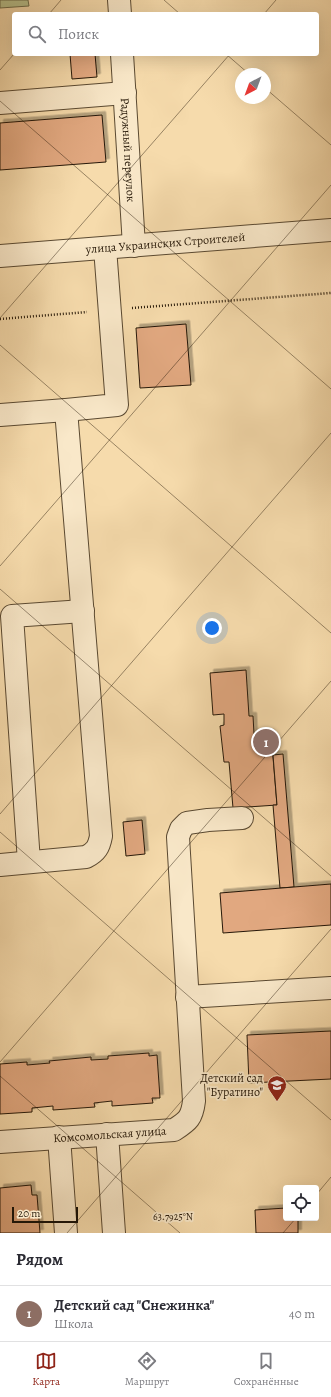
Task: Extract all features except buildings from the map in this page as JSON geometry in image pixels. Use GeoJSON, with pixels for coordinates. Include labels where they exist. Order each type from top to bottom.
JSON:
{"type":"FeatureCollection","features":[{"type":"Feature","properties":{"kind":"street"},"geometry":{"type":"LineString","coordinates":[[119,0],[120,12]]}},
{"type":"Feature","properties":{"kind":"street","name":"Радужный переулок"},"geometry":{"type":"LineString","coordinates":[[122,56],[134,246]]}},
{"type":"Feature","properties":{"kind":"street"},"geometry":{"type":"LineString","coordinates":[[0,104],[125,93]]}},
{"type":"Feature","properties":{"kind":"street","name":"улица Украинских Строителей"},"geometry":{"type":"LineString","coordinates":[[0,256],[331,230]]}},
{"type":"Feature","properties":{"kind":"street"},"geometry":{"type":"LineString","coordinates":[[0,415],[116,405],[105,248]]}},
{"type":"Feature","properties":{"kind":"street"},"geometry":{"type":"LineString","coordinates":[[0,865],[86,857],[93,854],[99,846],[101,836],[66,410]]}},
{"type":"Feature","properties":{"kind":"street"},"geometry":{"type":"LineString","coordinates":[[29,862],[6,617],[83,611]]}},
{"type":"Feature","properties":{"kind":"street"},"geometry":{"type":"LineString","coordinates":[[242,818],[186,823],[181,829],[178,837],[187,997],[331,988]]}},
{"type":"Feature","properties":{"kind":"street","name":"Комсомольская улица"},"geometry":{"type":"LineString","coordinates":[[0,1142],[174,1130],[186,1123],[192,1114],[194,1101],[187,997]]}},
{"type":"Feature","properties":{"kind":"street"},"geometry":{"type":"LineString","coordinates":[[107,1134],[114,1233]]}},
{"type":"Feature","properties":{"kind":"street"},"geometry":{"type":"LineString","coordinates":[[59,1137],[66,1233]]}},
{"type":"Feature","properties":{"kind":"path"},"geometry":{"type":"LineString","coordinates":[[0,319],[331,293]]}},
{"type":"Feature","properties":{"kind":"green space"},"geometry":{"type":"Polygon","coordinates":[[[0,0],[28,0],[29,6],[0,8],[0,0]]]}},
{"type":"Feature","properties":{"kind":"place","name":"Детский сад \"Снежинка\""},"geometry":{"type":"Point","coordinates":[266,742]}},
{"type":"Feature","properties":{"kind":"place","name":"Детский сад \"Буратино\""},"geometry":{"type":"Point","coordinates":[277,1102]}}]}
